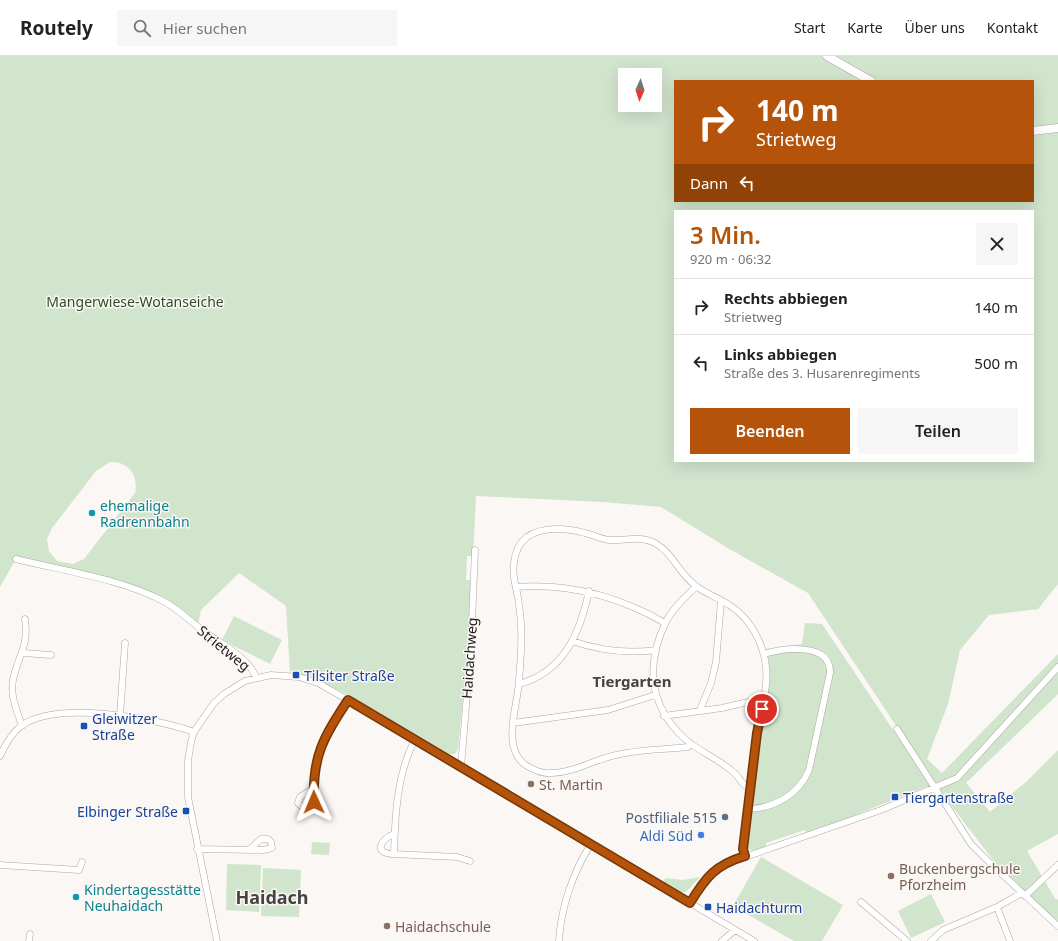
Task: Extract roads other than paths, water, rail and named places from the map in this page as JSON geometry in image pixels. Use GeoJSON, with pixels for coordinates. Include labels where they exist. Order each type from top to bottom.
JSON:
{"type":"FeatureCollection","features":[{"type":"Feature","properties":{"kind":"street"},"geometry":{"type":"LineString","coordinates":[[827,56],[869,80]]}},
{"type":"Feature","properties":{"kind":"street"},"geometry":{"type":"LineString","coordinates":[[1034,131],[1058,128]]}},
{"type":"Feature","properties":{"kind":"street"},"geometry":{"type":"LineString","coordinates":[[691,744],[688,747],[634,751],[612,756],[562,772],[549,774],[538,771],[521,761],[513,743],[512,733],[519,684],[521,625],[513,570],[516,551],[521,543],[534,534],[544,530],[557,529],[586,533],[602,539],[637,538],[654,542],[671,556],[686,577],[696,587],[740,613],[751,626],[764,654],[766,685],[765,698],[757,733],[743,849],[745,856]]}},
{"type":"Feature","properties":{"kind":"street","name":"Haidachweg"},"geometry":{"type":"LineString","coordinates":[[460,767],[471,646],[475,550]]}},
{"type":"Feature","properties":{"kind":"street","name":"Strietweg"},"geometry":{"type":"LineString","coordinates":[[16,559],[129,587],[160,599],[238,655],[254,671],[256,677],[270,675],[299,677],[318,683],[754,941]]}},
{"type":"Feature","properties":{"kind":"street"},"geometry":{"type":"LineString","coordinates":[[516,587],[560,586],[589,591],[629,604],[665,623]]}},
{"type":"Feature","properties":{"kind":"street"},"geometry":{"type":"LineString","coordinates":[[696,587],[665,623],[656,650],[653,674],[655,695],[664,716],[676,731],[691,744],[735,773],[744,786],[751,788]]}},
{"type":"Feature","properties":{"kind":"street"},"geometry":{"type":"LineString","coordinates":[[519,684],[542,676],[557,663],[582,623],[589,591]]}},
{"type":"Feature","properties":{"kind":"street"},"geometry":{"type":"LineString","coordinates":[[700,710],[711,683],[716,662],[722,601]]}},
{"type":"Feature","properties":{"kind":"street"},"geometry":{"type":"LineString","coordinates":[[22,726],[13,700],[13,691],[15,672],[23,653],[26,629],[25,619]]}},
{"type":"Feature","properties":{"kind":"street"},"geometry":{"type":"LineString","coordinates":[[572,641],[586,646],[628,653],[656,650]]}},
{"type":"Feature","properties":{"kind":"street"},"geometry":{"type":"LineString","coordinates":[[120,716],[125,644]]}},
{"type":"Feature","properties":{"kind":"street"},"geometry":{"type":"LineString","coordinates":[[749,809],[773,803],[788,797],[804,782],[809,770],[830,673],[828,661],[824,656],[816,652],[788,649],[764,654]]}},
{"type":"Feature","properties":{"kind":"street"},"geometry":{"type":"LineString","coordinates":[[23,653],[51,655]]}},
{"type":"Feature","properties":{"kind":"street"},"geometry":{"type":"LineString","coordinates":[[690,903],[712,872],[722,865],[881,810],[957,778],[1058,668]]}},
{"type":"Feature","properties":{"kind":"street"},"geometry":{"type":"LineString","coordinates":[[217,941],[197,849],[188,797],[188,760],[194,732],[214,703],[236,685],[256,677]]}},
{"type":"Feature","properties":{"kind":"street"},"geometry":{"type":"LineString","coordinates":[[513,723],[608,710],[655,695]]}},
{"type":"Feature","properties":{"kind":"street"},"geometry":{"type":"LineString","coordinates":[[664,716],[722,708],[765,698]]}},
{"type":"Feature","properties":{"kind":"street"},"geometry":{"type":"LineString","coordinates":[[314,788],[318,752],[327,732],[348,700]]}},
{"type":"Feature","properties":{"kind":"street"},"geometry":{"type":"LineString","coordinates":[[0,756],[8,741],[22,726],[53,714],[71,713],[120,716],[151,720],[194,732]]}},
{"type":"Feature","properties":{"kind":"street"},"geometry":{"type":"LineString","coordinates":[[897,729],[934,788],[972,844],[1058,926]]}},
{"type":"Feature","properties":{"kind":"street"},"geometry":{"type":"LineString","coordinates":[[394,854],[394,834],[400,780],[414,739]]}},
{"type":"Feature","properties":{"kind":"street"},"geometry":{"type":"LineString","coordinates":[[394,834],[382,842],[380,846],[386,854],[457,858],[470,861]]}},
{"type":"Feature","properties":{"kind":"street"},"geometry":{"type":"LineString","coordinates":[[559,941],[562,913],[582,857],[591,844]]}},
{"type":"Feature","properties":{"kind":"street"},"geometry":{"type":"LineString","coordinates":[[197,849],[250,849]]}},
{"type":"Feature","properties":{"kind":"street"},"geometry":{"type":"LineString","coordinates":[[0,865],[79,870],[82,862]]}},
{"type":"Feature","properties":{"kind":"street"},"geometry":{"type":"LineString","coordinates":[[931,941],[943,930],[1024,894],[1042,883],[1058,865]]}},
{"type":"Feature","properties":{"kind":"street"},"geometry":{"type":"LineString","coordinates":[[861,902],[907,941]]}},
{"type":"Feature","properties":{"kind":"street"},"geometry":{"type":"LineString","coordinates":[[997,907],[1010,941]]}},
{"type":"Feature","properties":{"kind":"street"},"geometry":{"type":"LineString","coordinates":[[722,941],[735,930]]}},
{"type":"Feature","properties":{"kind":"street"},"geometry":{"type":"LineString","coordinates":[[29,941],[30,934]]}},
{"type":"Feature","properties":{"kind":"place","name":"ehemalige Radrennbahn"},"geometry":{"type":"Point","coordinates":[92,513]}},
{"type":"Feature","properties":{"kind":"place","name":"Tilsiter Straße"},"geometry":{"type":"Point","coordinates":[296,675]}},
{"type":"Feature","properties":{"kind":"place","name":"Gleiwitzer Straße"},"geometry":{"type":"Point","coordinates":[84,726]}},
{"type":"Feature","properties":{"kind":"place","name":"St. Martin"},"geometry":{"type":"Point","coordinates":[531,784]}},
{"type":"Feature","properties":{"kind":"place","name":"Tiergartenstraße"},"geometry":{"type":"Point","coordinates":[895,797]}},
{"type":"Feature","properties":{"kind":"place","name":"Elbinger Straße"},"geometry":{"type":"Point","coordinates":[186,811]}},
{"type":"Feature","properties":{"kind":"place","name":"Postfiliale 515"},"geometry":{"type":"Point","coordinates":[725,817]}},
{"type":"Feature","properties":{"kind":"place","name":"Aldi Süd"},"geometry":{"type":"Point","coordinates":[701,835]}},
{"type":"Feature","properties":{"kind":"place","name":"Buckenbergschule Pforzheim"},"geometry":{"type":"Point","coordinates":[891,876]}},
{"type":"Feature","properties":{"kind":"place","name":"Kindertagesstätte Neuhaidach"},"geometry":{"type":"Point","coordinates":[76,897]}},
{"type":"Feature","properties":{"kind":"place","name":"Haidachturm"},"geometry":{"type":"Point","coordinates":[708,907]}},
{"type":"Feature","properties":{"kind":"place","name":"Haidachschule"},"geometry":{"type":"Point","coordinates":[387,926]}},
{"type":"Feature","properties":{"kind":"district","name":"Tiergarten"},"geometry":{"type":"Point","coordinates":[632,681]}},
{"type":"Feature","properties":{"kind":"district","name":"Haidach"},"geometry":{"type":"Point","coordinates":[272,897]}},
{"type":"Feature","properties":{"kind":"park label","name":"Mangerwiese-Wotanseiche"},"geometry":{"type":"Point","coordinates":[135,301]}}]}
